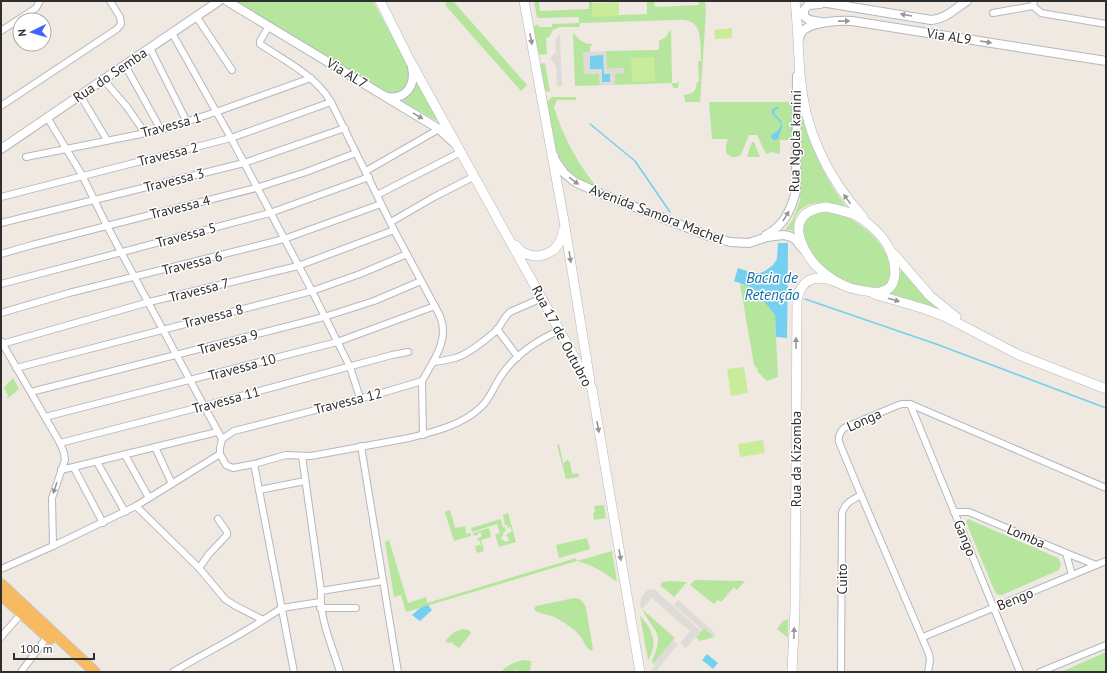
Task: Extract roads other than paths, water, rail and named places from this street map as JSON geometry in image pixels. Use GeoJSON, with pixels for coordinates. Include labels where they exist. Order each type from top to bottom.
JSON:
{"type":"FeatureCollection","features":[{"type":"Feature","properties":{"kind":"highway"},"geometry":{"type":"LineString","coordinates":[[1,584],[95,672]]}},
{"type":"Feature","properties":{"kind":"highway"},"geometry":{"type":"LineString","coordinates":[[1,595],[85,672]]}},
{"type":"Feature","properties":{"kind":"main road","name":"Rua 17 de Outubro"},"geometry":{"type":"LineString","coordinates":[[375,1],[475,176],[592,388],[640,672]]}},
{"type":"Feature","properties":{"kind":"main road","name":"Rua 17 de Outubro"},"geometry":{"type":"LineString","coordinates":[[380,1],[394,32]]}},
{"type":"Feature","properties":{"kind":"main road","name":"Avenida Samora Machel"},"geometry":{"type":"LineString","coordinates":[[524,1],[564,221],[592,388]]}},
{"type":"Feature","properties":{"kind":"main road","name":"Rua Ngola kanini"},"geometry":{"type":"LineString","coordinates":[[795,1],[800,75],[804,104],[810,128],[830,173],[850,203],[872,229]]}},
{"type":"Feature","properties":{"kind":"main road"},"geometry":{"type":"LineString","coordinates":[[996,342],[946,317],[925,309],[857,290],[839,283],[823,273],[808,256],[801,240],[799,227],[801,219],[807,213],[815,209],[826,207],[847,212],[856,216],[872,229],[921,286],[940,305],[966,324],[1019,355],[1106,390]]}},
{"type":"Feature","properties":{"kind":"main road"},"geometry":{"type":"LineString","coordinates":[[510,240],[522,252],[540,255],[548,254],[554,250],[562,239],[564,221]]}},
{"type":"Feature","properties":{"kind":"main road"},"geometry":{"type":"LineString","coordinates":[[857,290],[881,292],[888,289],[894,282],[896,272],[895,262],[887,245]]}},
{"type":"Feature","properties":{"kind":"main road","name":"Rua da Kizomba"},"geometry":{"type":"LineString","coordinates":[[792,672],[795,610],[797,300],[800,288],[814,279],[826,278],[839,283]]}},
{"type":"Feature","properties":{"kind":"street"},"geometry":{"type":"LineString","coordinates":[[1,31],[36,8],[40,1]]}},
{"type":"Feature","properties":{"kind":"street"},"geometry":{"type":"LineString","coordinates":[[1,106],[117,29],[121,24],[120,17],[110,1]]}},
{"type":"Feature","properties":{"kind":"street","name":"Rua do Semba"},"geometry":{"type":"LineString","coordinates":[[1,149],[219,1]]}},
{"type":"Feature","properties":{"kind":"street","name":"Via AL7"},"geometry":{"type":"LineString","coordinates":[[227,1],[439,129],[451,139],[461,152]]}},
{"type":"Feature","properties":{"kind":"street"},"geometry":{"type":"LineString","coordinates":[[815,1],[931,20],[936,22],[938,29],[936,32],[930,33]]}},
{"type":"Feature","properties":{"kind":"street"},"geometry":{"type":"LineString","coordinates":[[931,20],[947,16],[967,1]]}},
{"type":"Feature","properties":{"kind":"street"},"geometry":{"type":"LineString","coordinates":[[993,13],[1034,3],[1038,11],[1045,14],[1106,24]]}},
{"type":"Feature","properties":{"kind":"street"},"geometry":{"type":"LineString","coordinates":[[826,23],[809,20],[804,16],[804,10],[808,5],[827,4]]}},
{"type":"Feature","properties":{"kind":"street"},"geometry":{"type":"LineString","coordinates":[[879,25],[874,21],[874,18],[876,12],[882,11]]}},
{"type":"Feature","properties":{"kind":"street"},"geometry":{"type":"LineString","coordinates":[[196,16],[232,70]]}},
{"type":"Feature","properties":{"kind":"street","name":"Via AL9"},"geometry":{"type":"LineString","coordinates":[[799,44],[801,33],[806,28],[844,20],[1106,61]]}},
{"type":"Feature","properties":{"kind":"street"},"geometry":{"type":"LineString","coordinates":[[269,26],[260,41],[260,44],[311,78],[325,91],[368,174],[394,230],[442,321],[443,330],[441,344],[433,362],[422,380],[423,435]]}},
{"type":"Feature","properties":{"kind":"street"},"geometry":{"type":"LineString","coordinates":[[172,33],[231,138],[256,188],[312,290],[324,317],[350,366],[360,398]]}},
{"type":"Feature","properties":{"kind":"street","name":"Rua Ngola kanini"},"geometry":{"type":"LineString","coordinates":[[756,240],[770,234],[784,221],[793,202],[796,191],[797,71],[799,44]]}},
{"type":"Feature","properties":{"kind":"street"},"geometry":{"type":"LineString","coordinates":[[150,48],[187,122]]}},
{"type":"Feature","properties":{"kind":"street"},"geometry":{"type":"LineString","coordinates":[[385,96],[392,98],[401,96],[410,89],[413,73],[409,59]]}},
{"type":"Feature","properties":{"kind":"street"},"geometry":{"type":"LineString","coordinates":[[125,65],[160,130]]}},
{"type":"Feature","properties":{"kind":"street","name":"Travessa 1"},"geometry":{"type":"LineString","coordinates":[[26,157],[160,130],[187,122],[311,78]]}},
{"type":"Feature","properties":{"kind":"street"},"geometry":{"type":"LineString","coordinates":[[104,79],[127,107],[145,133]]}},
{"type":"Feature","properties":{"kind":"street"},"geometry":{"type":"LineString","coordinates":[[80,95],[107,140]]}},
{"type":"Feature","properties":{"kind":"street","name":"Travessa 2"},"geometry":{"type":"LineString","coordinates":[[1,197],[231,138],[332,102]]}},
{"type":"Feature","properties":{"kind":"street"},"geometry":{"type":"LineString","coordinates":[[47,117],[82,176],[107,226],[222,440],[220,454],[226,465],[229,467],[254,464],[279,456],[311,456],[423,435],[458,422],[476,412],[483,406],[501,376],[518,357],[538,341],[560,330]]}},
{"type":"Feature","properties":{"kind":"street","name":"Travessa 3"},"geometry":{"type":"LineString","coordinates":[[1,224],[244,163],[345,128]]}},
{"type":"Feature","properties":{"kind":"street","name":"Travessa 5"},"geometry":{"type":"LineString","coordinates":[[1,284],[270,213],[368,174],[439,129]]}},
{"type":"Feature","properties":{"kind":"street","name":"Avenida Samora Machel"},"geometry":{"type":"LineString","coordinates":[[548,136],[555,160],[564,173],[574,182],[709,236],[730,242],[749,243],[776,235],[789,236],[796,240],[808,256]]}},
{"type":"Feature","properties":{"kind":"street"},"geometry":{"type":"LineString","coordinates":[[377,196],[461,152]]}},
{"type":"Feature","properties":{"kind":"street","name":"Travessa 4"},"geometry":{"type":"LineString","coordinates":[[1,254],[256,188],[306,172],[356,153]]}},
{"type":"Feature","properties":{"kind":"street"},"geometry":{"type":"LineString","coordinates":[[391,222],[434,197],[475,176]]}},
{"type":"Feature","properties":{"kind":"street","name":"Travessa 6"},"geometry":{"type":"LineString","coordinates":[[1,312],[69,293],[284,239],[381,204]]}},
{"type":"Feature","properties":{"kind":"street","name":"Travessa 7"},"geometry":{"type":"LineString","coordinates":[[2,342],[149,302],[298,266],[394,230]]}},
{"type":"Feature","properties":{"kind":"street","name":"Travessa 8"},"geometry":{"type":"LineString","coordinates":[[16,368],[312,290],[360,274],[407,254]]}},
{"type":"Feature","properties":{"kind":"street","name":"Travessa 9"},"geometry":{"type":"LineString","coordinates":[[31,392],[324,317],[374,301],[421,280]]}},
{"type":"Feature","properties":{"kind":"street"},"geometry":{"type":"LineString","coordinates":[[433,362],[454,359],[462,356],[497,329],[510,312],[542,298]]}},
{"type":"Feature","properties":{"kind":"street","name":"Travessa 10"},"geometry":{"type":"LineString","coordinates":[[45,417],[191,381],[337,342],[434,306]]}},
{"type":"Feature","properties":{"kind":"street"},"geometry":{"type":"LineString","coordinates":[[497,329],[518,357]]}},
{"type":"Feature","properties":{"kind":"street"},"geometry":{"type":"LineString","coordinates":[[2,342],[60,443],[65,457],[53,492],[51,503],[53,546]]}},
{"type":"Feature","properties":{"kind":"street","name":"Travessa 11"},"geometry":{"type":"LineString","coordinates":[[60,443],[408,352]]}},
{"type":"Feature","properties":{"kind":"street","name":"Travessa 12"},"geometry":{"type":"LineString","coordinates":[[222,440],[234,431],[385,392],[422,380]]}},
{"type":"Feature","properties":{"kind":"street"},"geometry":{"type":"LineString","coordinates":[[910,404],[1106,488]]}},
{"type":"Feature","properties":{"kind":"street","name":"Longa"},"geometry":{"type":"LineString","coordinates":[[910,404],[896,406],[844,428],[840,434],[839,442],[923,637],[929,654],[930,661],[928,672]]}},
{"type":"Feature","properties":{"kind":"street","name":"Gango"},"geometry":{"type":"LineString","coordinates":[[910,404],[1020,672]]}},
{"type":"Feature","properties":{"kind":"street"},"geometry":{"type":"LineString","coordinates":[[61,470],[217,432]]}},
{"type":"Feature","properties":{"kind":"street"},"geometry":{"type":"LineString","coordinates":[[361,446],[398,672]]}},
{"type":"Feature","properties":{"kind":"street"},"geometry":{"type":"LineString","coordinates":[[155,447],[172,484]]}},
{"type":"Feature","properties":{"kind":"street"},"geometry":{"type":"LineString","coordinates":[[1,569],[125,512],[220,454]]}},
{"type":"Feature","properties":{"kind":"street"},"geometry":{"type":"LineString","coordinates":[[125,455],[149,498]]}},
{"type":"Feature","properties":{"kind":"street"},"geometry":{"type":"LineString","coordinates":[[302,456],[304,481],[320,591],[320,605],[323,620],[340,672]]}},
{"type":"Feature","properties":{"kind":"street"},"geometry":{"type":"LineString","coordinates":[[97,462],[125,512]]}},
{"type":"Feature","properties":{"kind":"street"},"geometry":{"type":"LineString","coordinates":[[254,464],[294,672]]}},
{"type":"Feature","properties":{"kind":"street"},"geometry":{"type":"LineString","coordinates":[[74,468],[103,523]]}},
{"type":"Feature","properties":{"kind":"street"},"geometry":{"type":"LineString","coordinates":[[259,490],[304,481]]}},
{"type":"Feature","properties":{"kind":"street","name":"Cuito"},"geometry":{"type":"LineString","coordinates":[[842,672],[842,513],[847,503],[861,495]]}},
{"type":"Feature","properties":{"kind":"street"},"geometry":{"type":"LineString","coordinates":[[136,506],[199,568],[225,599],[263,620]]}},
{"type":"Feature","properties":{"kind":"street","name":"Lomba"},"geometry":{"type":"LineString","coordinates":[[954,512],[969,512],[1066,554],[1096,564]]}},
{"type":"Feature","properties":{"kind":"street"},"geometry":{"type":"LineString","coordinates":[[199,568],[209,554],[227,536],[227,532],[218,519]]}},
{"type":"Feature","properties":{"kind":"street"},"geometry":{"type":"LineString","coordinates":[[1066,554],[1072,575]]}},
{"type":"Feature","properties":{"kind":"street","name":"Bengo"},"geometry":{"type":"LineString","coordinates":[[923,637],[1106,560]]}},
{"type":"Feature","properties":{"kind":"street"},"geometry":{"type":"LineString","coordinates":[[320,591],[383,581]]}},
{"type":"Feature","properties":{"kind":"street"},"geometry":{"type":"LineString","coordinates":[[173,672],[213,648],[240,635],[282,608],[320,605],[356,608]]}},
{"type":"Feature","properties":{"kind":"street"},"geometry":{"type":"LineString","coordinates":[[1,637],[21,614]]}},
{"type":"Feature","properties":{"kind":"street"},"geometry":{"type":"LineString","coordinates":[[21,672],[48,637]]}},
{"type":"Feature","properties":{"kind":"street"},"geometry":{"type":"LineString","coordinates":[[1040,672],[1106,645]]}},
{"type":"Feature","properties":{"kind":"water"},"geometry":{"type":"Polygon","coordinates":[[[603,55],[604,74],[610,74],[610,82],[602,82],[602,69],[590,69],[590,56],[603,55]]]}},
{"type":"Feature","properties":{"kind":"water"},"geometry":{"type":"Polygon","coordinates":[[[778,107],[778,109],[775,110],[774,114],[778,117],[782,125],[778,139],[774,140],[771,138],[772,134],[778,131],[781,125],[772,114],[772,110],[778,107]]]}},
{"type":"Feature","properties":{"kind":"water","name":"Bacia de Retenção"},"geometry":{"type":"Polygon","coordinates":[[[778,243],[788,243],[787,338],[776,337],[775,315],[753,288],[734,281],[738,268],[753,273],[760,273],[773,265],[777,259],[778,243]]]}},
{"type":"Feature","properties":{"kind":"water"},"geometry":{"type":"Polygon","coordinates":[[[428,605],[432,610],[420,621],[412,615],[420,608],[428,605]]]}},
{"type":"Feature","properties":{"kind":"water"},"geometry":{"type":"Polygon","coordinates":[[[707,654],[718,663],[713,669],[702,660],[707,654]]]}},
{"type":"Feature","properties":{"kind":"waterway"},"geometry":{"type":"LineString","coordinates":[[590,124],[635,161],[670,212]]}},
{"type":"Feature","properties":{"kind":"waterway"},"geometry":{"type":"LineString","coordinates":[[805,299],[936,344],[1106,408]]}}]}
